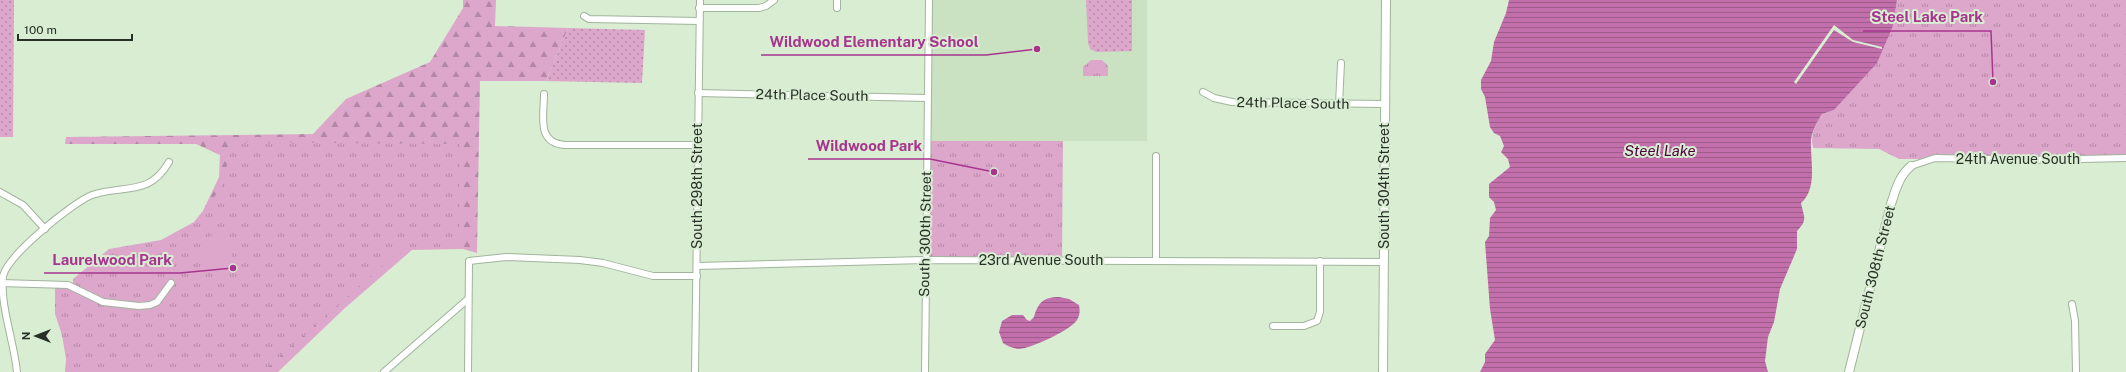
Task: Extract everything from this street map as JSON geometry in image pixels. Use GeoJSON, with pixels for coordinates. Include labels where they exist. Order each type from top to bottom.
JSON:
{"type":"FeatureCollection","features":[{"type":"Feature","properties":{"kind":"street","name":"South 298th Street"},"geometry":{"type":"LineString","coordinates":[[695,372],[700,0]]}},
{"type":"Feature","properties":{"kind":"street"},"geometry":{"type":"LineString","coordinates":[[699,8],[759,8],[766,6],[774,0]]}},
{"type":"Feature","properties":{"kind":"street"},"geometry":{"type":"LineString","coordinates":[[837,0],[837,8]]}},
{"type":"Feature","properties":{"kind":"street","name":"South 300th Street"},"geometry":{"type":"LineString","coordinates":[[925,372],[924,260],[929,0]]}},
{"type":"Feature","properties":{"kind":"street","name":"South 304th Street"},"geometry":{"type":"LineString","coordinates":[[1383,372],[1386,0]]}},
{"type":"Feature","properties":{"kind":"street"},"geometry":{"type":"LineString","coordinates":[[584,16],[589,19],[699,21]]}},
{"type":"Feature","properties":{"kind":"street"},"geometry":{"type":"LineString","coordinates":[[1339,104],[1341,63]]}},
{"type":"Feature","properties":{"kind":"street","name":"24th Place South"},"geometry":{"type":"LineString","coordinates":[[1203,92],[1214,98],[1228,102],[1384,104]]}},
{"type":"Feature","properties":{"kind":"street","name":"24th Place South"},"geometry":{"type":"LineString","coordinates":[[698,93],[927,98]]}},
{"type":"Feature","properties":{"kind":"street"},"geometry":{"type":"LineString","coordinates":[[544,94],[544,131],[549,140],[566,145],[697,144]]}},
{"type":"Feature","properties":{"kind":"street"},"geometry":{"type":"LineString","coordinates":[[1156,156],[1156,261]]}},
{"type":"Feature","properties":{"kind":"street","name":"24th Avenue South"},"geometry":{"type":"LineString","coordinates":[[1911,166],[1935,158],[2034,160],[2126,158]]}},
{"type":"Feature","properties":{"kind":"street"},"geometry":{"type":"LineString","coordinates":[[17,372],[1,283],[13,258],[70,207],[87,197],[107,191],[139,188],[150,184],[161,176],[170,162]]}},
{"type":"Feature","properties":{"kind":"street","name":"South 308th Street"},"geometry":{"type":"LineString","coordinates":[[1849,372],[1891,204],[1899,180],[1903,173],[1911,166]]}},
{"type":"Feature","properties":{"kind":"street"},"geometry":{"type":"LineString","coordinates":[[0,192],[23,205],[45,229]]}},
{"type":"Feature","properties":{"kind":"street"},"geometry":{"type":"LineString","coordinates":[[468,372],[469,261],[506,257],[580,260],[603,263],[653,276],[697,276]]}},
{"type":"Feature","properties":{"kind":"street","name":"23rd Avenue South"},"geometry":{"type":"LineString","coordinates":[[697,266],[924,260],[1385,262]]}},
{"type":"Feature","properties":{"kind":"street"},"geometry":{"type":"LineString","coordinates":[[1273,326],[1304,326],[1317,321],[1320,312],[1320,261]]}},
{"type":"Feature","properties":{"kind":"street"},"geometry":{"type":"LineString","coordinates":[[1,283],[68,285],[103,302],[139,306],[150,305],[156,302],[171,283]]}},
{"type":"Feature","properties":{"kind":"street"},"geometry":{"type":"LineString","coordinates":[[384,372],[468,299]]}},
{"type":"Feature","properties":{"kind":"street"},"geometry":{"type":"LineString","coordinates":[[2072,304],[2075,321],[2076,372]]}},
{"type":"Feature","properties":{"kind":"shaded area"},"geometry":{"type":"Polygon","coordinates":[[[929,0],[1147,0],[1147,141],[927,141],[929,0]]]}},
{"type":"Feature","properties":{"kind":"green space"},"geometry":{"type":"Polygon","coordinates":[[[0,0],[14,0],[13,137],[0,137],[0,0]]]}},
{"type":"Feature","properties":{"kind":"green space"},"geometry":{"type":"Polygon","coordinates":[[[463,0],[496,0],[495,26],[568,28],[546,81],[480,81],[477,253],[463,249],[412,250],[345,308],[278,372],[65,372],[66,359],[56,299],[215,213],[203,211],[219,177],[220,155],[196,144],[65,144],[66,137],[313,134],[346,99],[430,62],[463,8],[463,0]]]}},
{"type":"Feature","properties":{"kind":"green space"},"geometry":{"type":"Polygon","coordinates":[[[1086,0],[1132,0],[1132,51],[1096,52],[1090,49],[1088,43],[1086,0]]]}},
{"type":"Feature","properties":{"kind":"green space"},"geometry":{"type":"Polygon","coordinates":[[[1897,0],[2126,0],[2126,158],[1899,159],[1879,149],[1813,148],[1812,139],[1814,130],[1822,114],[1834,110],[1879,58],[1882,47],[1893,26],[1897,0]]]}},
{"type":"Feature","properties":{"kind":"green space"},"geometry":{"type":"Polygon","coordinates":[[[568,28],[645,30],[642,83],[546,81],[568,28]]]}},
{"type":"Feature","properties":{"kind":"green space"},"geometry":{"type":"Polygon","coordinates":[[[1091,60],[1102,60],[1108,66],[1108,76],[1083,76],[1083,67],[1091,60]]]}},
{"type":"Feature","properties":{"kind":"green space"},"geometry":{"type":"Polygon","coordinates":[[[927,141],[1063,141],[1062,260],[924,260],[927,141]]]}},
{"type":"Feature","properties":{"kind":"green space"},"geometry":{"type":"Polygon","coordinates":[[[232,142],[460,144],[459,240],[454,247],[416,247],[392,257],[263,372],[68,372],[67,350],[55,314],[55,286],[73,286],[73,279],[109,249],[161,240],[194,222],[222,187],[232,142]]]}},
{"type":"Feature","properties":{"kind":"green space"},"geometry":{"type":"Polygon","coordinates":[[[218,233],[226,237],[230,243],[232,260],[223,270],[215,271],[210,270],[195,260],[194,256],[208,237],[218,233]]]}},
{"type":"Feature","properties":{"kind":"green space"},"geometry":{"type":"Polygon","coordinates":[[[123,254],[129,255],[152,273],[139,289],[116,271],[114,265],[123,254]]]}},
{"type":"Feature","properties":{"kind":"water","name":"Steel Lake"},"geometry":{"type":"Polygon","coordinates":[[[1509,0],[1897,0],[1893,26],[1877,63],[1834,110],[1822,114],[1812,133],[1812,174],[1810,190],[1801,203],[1804,221],[1797,231],[1797,249],[1780,289],[1774,322],[1768,337],[1765,361],[1768,372],[1480,372],[1485,362],[1485,354],[1495,340],[1490,309],[1485,242],[1489,236],[1490,218],[1496,210],[1494,202],[1489,197],[1489,184],[1510,167],[1508,159],[1501,152],[1504,146],[1500,136],[1494,133],[1490,127],[1485,97],[1481,89],[1481,80],[1491,61],[1494,42],[1506,13],[1509,0]]]}},
{"type":"Feature","properties":{"kind":"water"},"geometry":{"type":"Polygon","coordinates":[[[1059,297],[1069,299],[1079,305],[1080,311],[1077,320],[1067,329],[1050,338],[1024,348],[1018,349],[1003,343],[999,332],[1002,321],[1012,315],[1023,315],[1030,321],[1034,317],[1037,308],[1042,302],[1049,298],[1059,297]]]}},
{"type":"Feature","properties":{"kind":"pier"},"geometry":{"type":"Polygon","coordinates":[[[1834,25],[1853,40],[1882,47],[1882,49],[1853,42],[1834,30],[1796,84],[1794,82],[1834,25]]]}},
{"type":"Feature","properties":{"kind":"place","name":"Wildwood Elementary School"},"geometry":{"type":"Point","coordinates":[1037,49]}},
{"type":"Feature","properties":{"kind":"place","name":"Steel Lake Park"},"geometry":{"type":"Point","coordinates":[1993,82]}},
{"type":"Feature","properties":{"kind":"place","name":"Wildwood Park"},"geometry":{"type":"Point","coordinates":[994,172]}},
{"type":"Feature","properties":{"kind":"place","name":"Laurelwood Park"},"geometry":{"type":"Point","coordinates":[233,268]}}]}
